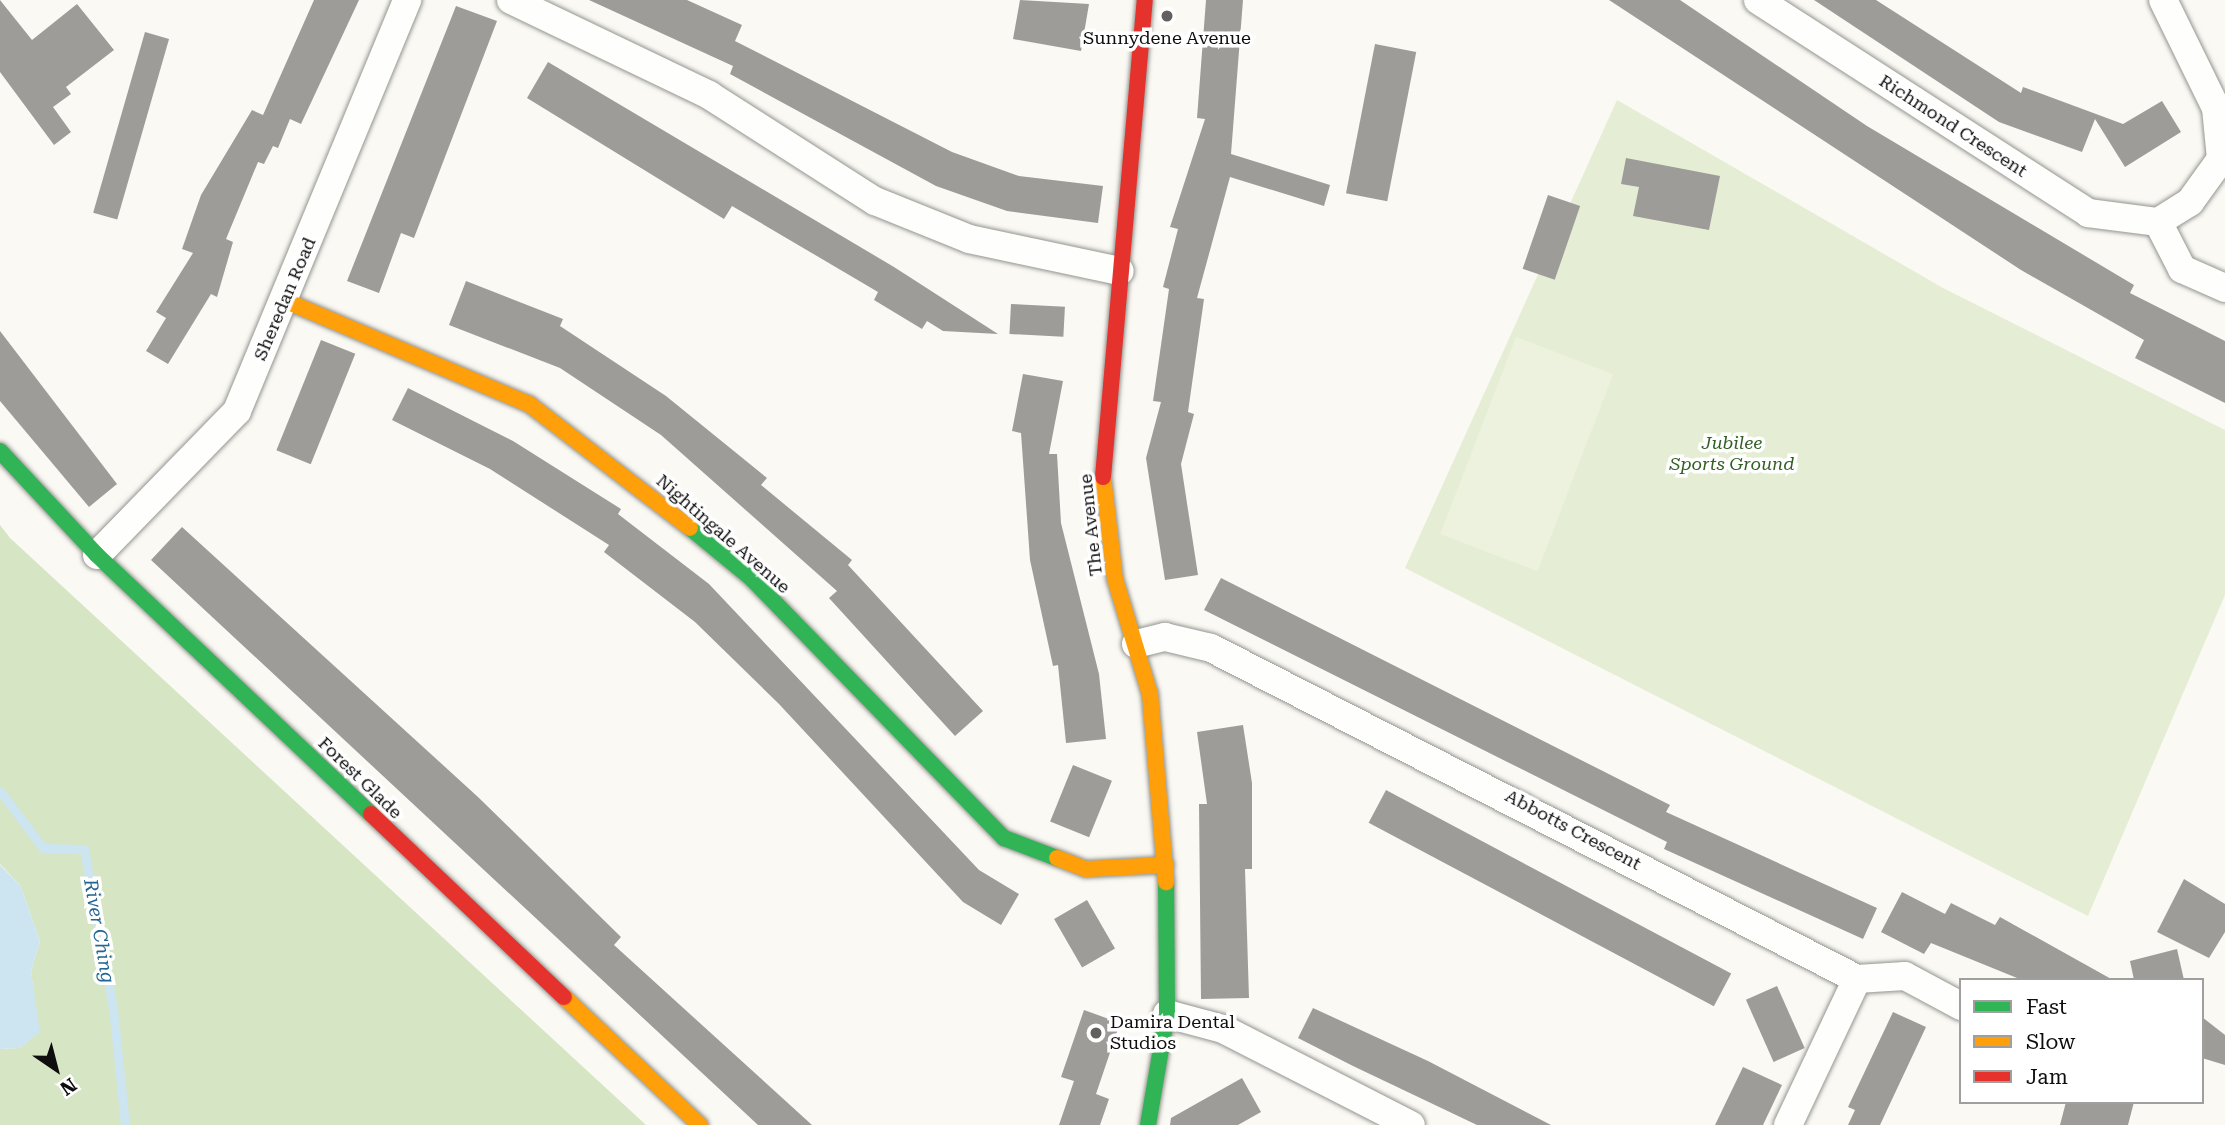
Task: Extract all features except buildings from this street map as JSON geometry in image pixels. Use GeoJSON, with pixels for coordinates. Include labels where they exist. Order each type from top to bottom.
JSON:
{"type":"FeatureCollection","features":[{"type":"Feature","properties":{"kind":"street","name":"Sheredan Road"},"geometry":{"type":"LineString","coordinates":[[97,555],[237,411],[286,301],[407,0]]}},
{"type":"Feature","properties":{"kind":"street"},"geometry":{"type":"LineString","coordinates":[[512,0],[709,95],[875,201],[969,240],[1120,271]]}},
{"type":"Feature","properties":{"kind":"street","name":"The Avenue"},"geometry":{"type":"LineString","coordinates":[[1145,0],[1103,476],[1112,563],[1150,694],[1166,865],[1167,1014],[1148,1125]]}},
{"type":"Feature","properties":{"kind":"street","name":"Richmond Crescent"},"geometry":{"type":"LineString","coordinates":[[1758,0],[2088,213],[2158,222]]}},
{"type":"Feature","properties":{"kind":"street"},"geometry":{"type":"LineString","coordinates":[[2163,0],[2216,108],[2221,159],[2190,202],[2158,222],[2182,269],[2225,288]]}},
{"type":"Feature","properties":{"kind":"street","name":"Nightingale Avenue"},"geometry":{"type":"LineString","coordinates":[[286,301],[529,404],[608,461],[751,578],[1004,838],[1086,869],[1166,865]]}},
{"type":"Feature","properties":{"kind":"street","name":"Forest Glade"},"geometry":{"type":"LineString","coordinates":[[0,451],[97,555],[700,1125]]}},
{"type":"Feature","properties":{"kind":"street","name":"Abbotts Crescent"},"geometry":{"type":"LineString","coordinates":[[1136,644],[1165,637],[1211,648],[1857,979]]}},
{"type":"Feature","properties":{"kind":"street"},"geometry":{"type":"LineString","coordinates":[[1788,1125],[1857,979],[1905,976],[1959,1005]]}},
{"type":"Feature","properties":{"kind":"street"},"geometry":{"type":"LineString","coordinates":[[1167,1014],[1223,1029],[1411,1125]]}},
{"type":"Feature","properties":{"kind":"green space","name":"Jubilee Sports Ground"},"geometry":{"type":"Polygon","coordinates":[[[1617,100],[1943,288],[2225,430],[2225,595],[2088,916],[1405,568],[1617,100]]]}},
{"type":"Feature","properties":{"kind":"green space"},"geometry":{"type":"Polygon","coordinates":[[[1516,337],[1613,374],[1537,571],[1440,534],[1516,337]]]}},
{"type":"Feature","properties":{"kind":"green space"},"geometry":{"type":"Polygon","coordinates":[[[0,525],[10,538],[646,1125],[0,1125],[0,1049],[20,1048],[39,1032],[31,971],[40,941],[20,885],[0,864],[0,525]]]}},
{"type":"Feature","properties":{"kind":"water"},"geometry":{"type":"Polygon","coordinates":[[[0,865],[20,885],[40,941],[31,971],[40,1032],[20,1048],[0,1049],[0,865]]]}},
{"type":"Feature","properties":{"kind":"waterway","name":"River Ching"},"geometry":{"type":"LineString","coordinates":[[0,791],[43,848],[84,849],[113,1008],[125,1125]]}},
{"type":"Feature","properties":{"kind":"traffic: fast"},"geometry":{"type":"LineString","coordinates":[[0,451],[97,555],[371,814]]}},
{"type":"Feature","properties":{"kind":"traffic: fast"},"geometry":{"type":"LineString","coordinates":[[690,528],[751,578],[1004,838],[1057,858]]}},
{"type":"Feature","properties":{"kind":"traffic: fast"},"geometry":{"type":"LineString","coordinates":[[1148,1125],[1167,1014],[1166,882]]}},
{"type":"Feature","properties":{"kind":"traffic: slow"},"geometry":{"type":"LineString","coordinates":[[286,301],[529,404],[690,528]]}},
{"type":"Feature","properties":{"kind":"traffic: slow"},"geometry":{"type":"LineString","coordinates":[[1103,477],[1115,579],[1150,694],[1166,882]]}},
{"type":"Feature","properties":{"kind":"traffic: slow"},"geometry":{"type":"LineString","coordinates":[[1057,858],[1086,869],[1166,865]]}},
{"type":"Feature","properties":{"kind":"traffic: slow"},"geometry":{"type":"LineString","coordinates":[[564,997],[700,1125]]}},
{"type":"Feature","properties":{"kind":"traffic: jam"},"geometry":{"type":"LineString","coordinates":[[1103,477],[1145,0]]}},
{"type":"Feature","properties":{"kind":"traffic: jam"},"geometry":{"type":"LineString","coordinates":[[371,814],[564,997]]}},
{"type":"Feature","properties":{"kind":"place","name":"Sunnydene Avenue"},"geometry":{"type":"Point","coordinates":[1167,16]}},
{"type":"Feature","properties":{"kind":"place","name":"Damira Dental Studios"},"geometry":{"type":"Point","coordinates":[1096,1033]}}]}
